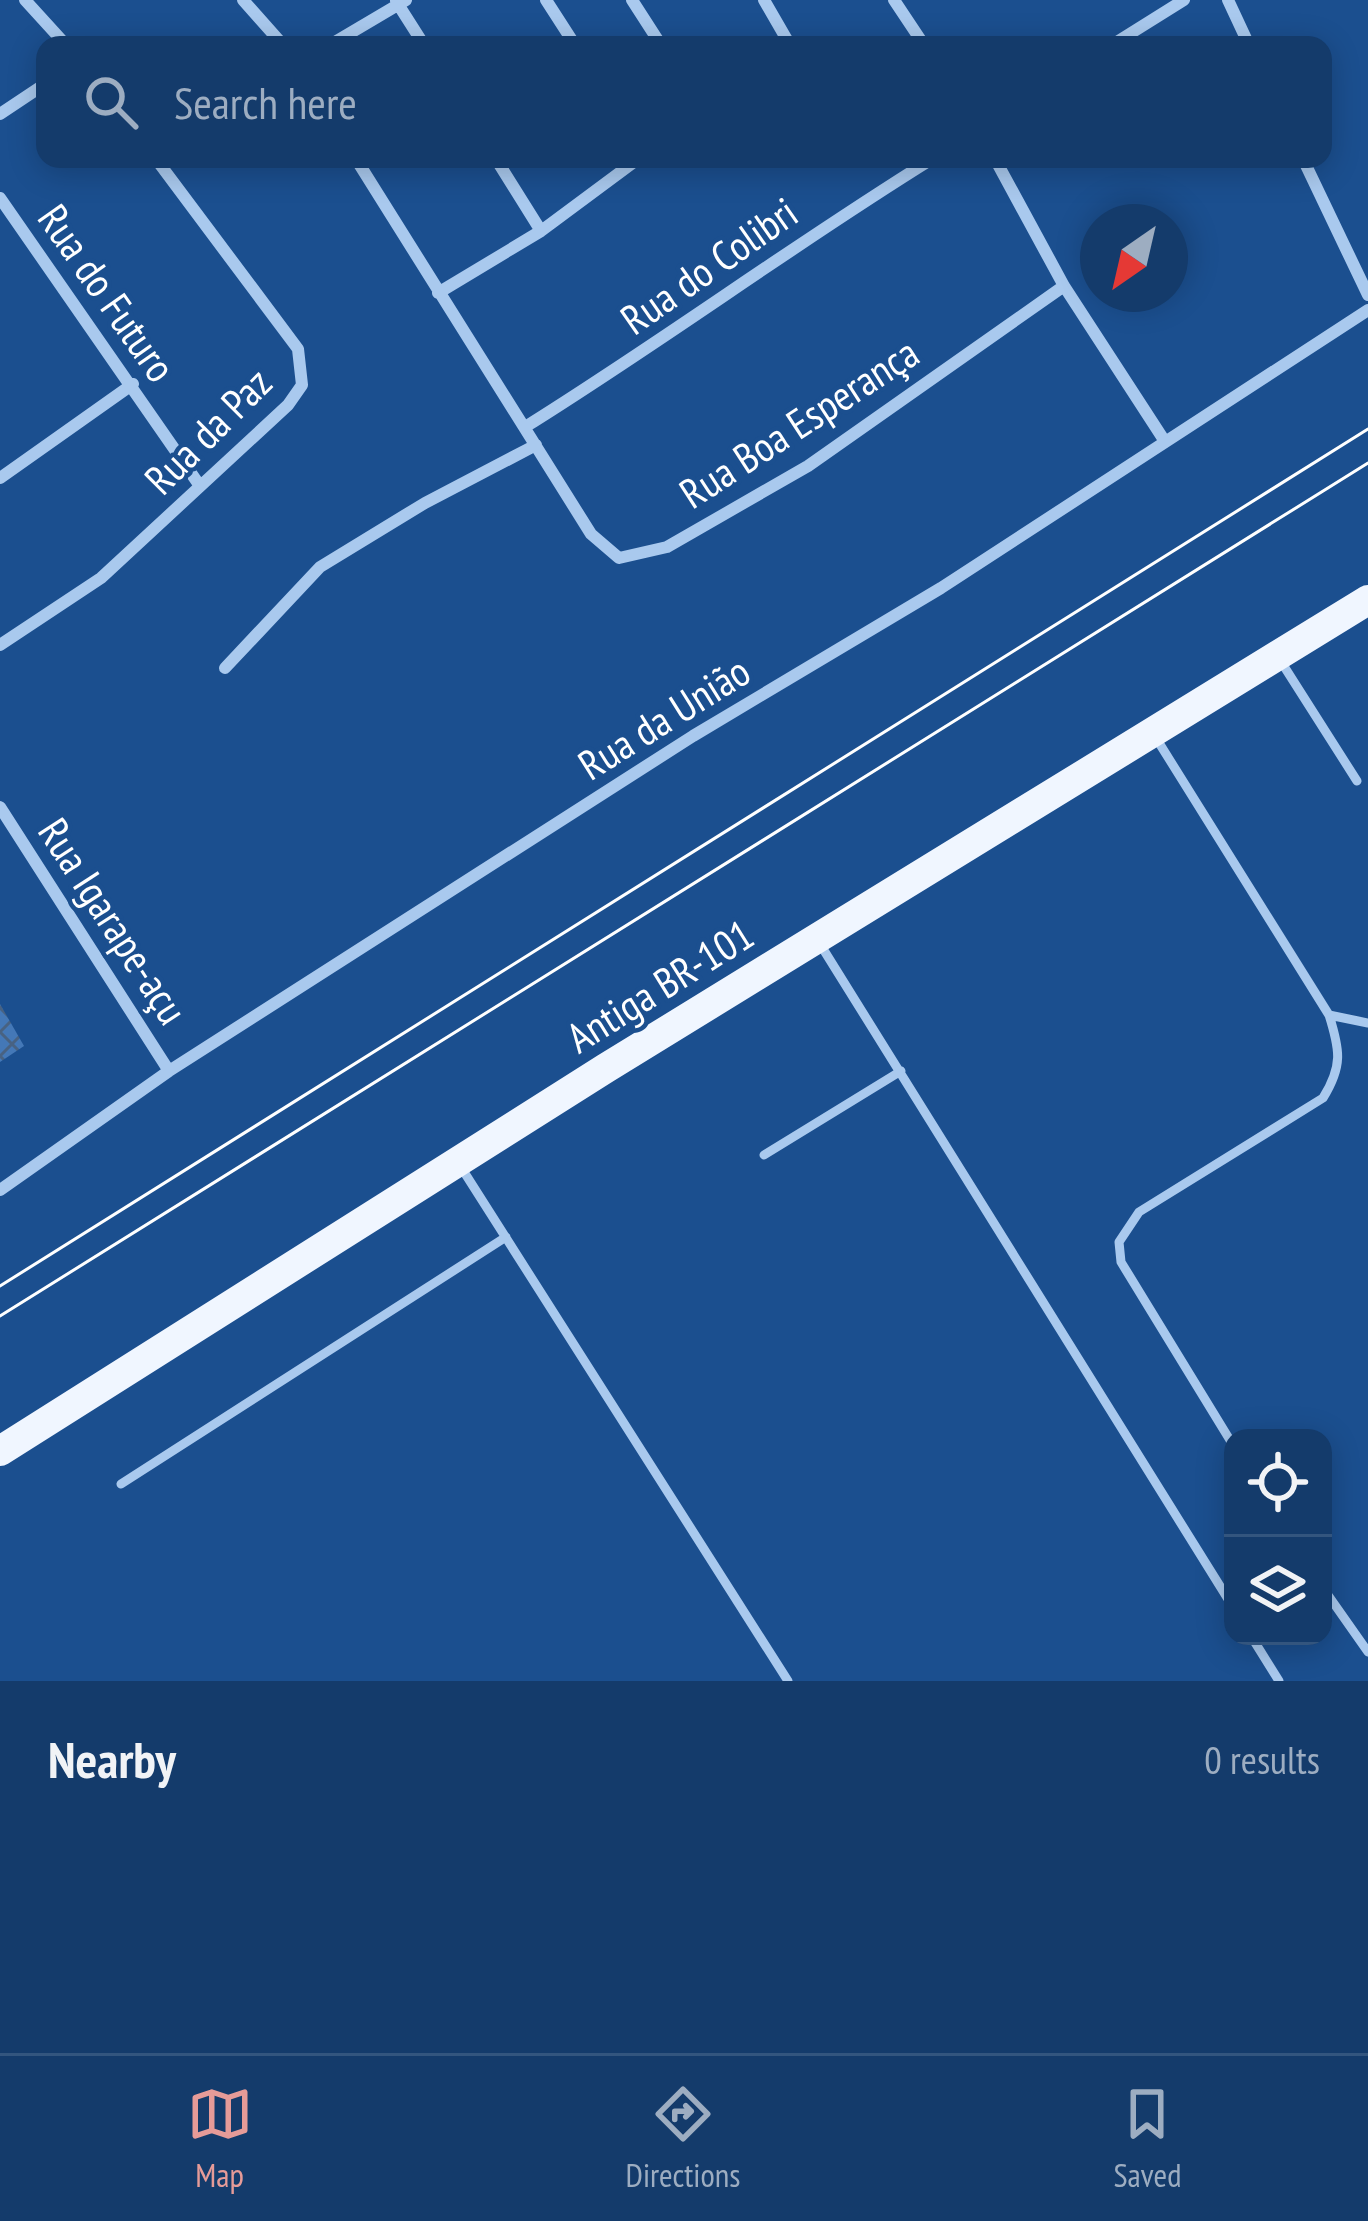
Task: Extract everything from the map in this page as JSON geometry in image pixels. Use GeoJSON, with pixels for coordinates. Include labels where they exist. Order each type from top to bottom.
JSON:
{"type":"FeatureCollection","features":[{"type":"Feature","properties":{"kind":"main road","name":"Antiga BR-101"},"geometry":{"type":"LineString","coordinates":[[0,1451],[1368,600]]}},
{"type":"Feature","properties":{"kind":"street"},"geometry":{"type":"LineString","coordinates":[[25,0],[58,36]]}},
{"type":"Feature","properties":{"kind":"street"},"geometry":{"type":"LineString","coordinates":[[243,0],[275,36]]}},
{"type":"Feature","properties":{"kind":"street"},"geometry":{"type":"LineString","coordinates":[[546,0],[568,36]]}},
{"type":"Feature","properties":{"kind":"street"},"geometry":{"type":"LineString","coordinates":[[632,0],[655,36]]}},
{"type":"Feature","properties":{"kind":"street"},"geometry":{"type":"LineString","coordinates":[[764,0],[785,36]]}},
{"type":"Feature","properties":{"kind":"street"},"geometry":{"type":"LineString","coordinates":[[894,0],[918,36]]}},
{"type":"Feature","properties":{"kind":"street"},"geometry":{"type":"LineString","coordinates":[[1126,36],[1184,0]]}},
{"type":"Feature","properties":{"kind":"street"},"geometry":{"type":"LineString","coordinates":[[1228,0],[1245,36]]}},
{"type":"Feature","properties":{"kind":"street"},"geometry":{"type":"LineString","coordinates":[[345,36],[400,2],[419,36]]}},
{"type":"Feature","properties":{"kind":"street"},"geometry":{"type":"LineString","coordinates":[[0,114],[36,90]]}},
{"type":"Feature","properties":{"kind":"street","name":"Rua da Paz"},"geometry":{"type":"LineString","coordinates":[[0,645],[101,578],[288,405],[302,385],[304,367],[298,349],[163,168]]}},
{"type":"Feature","properties":{"kind":"street"},"geometry":{"type":"LineString","coordinates":[[362,168],[438,293],[542,232],[626,168]]}},
{"type":"Feature","properties":{"kind":"street"},"geometry":{"type":"LineString","coordinates":[[502,168],[542,232]]}},
{"type":"Feature","properties":{"kind":"street","name":"Rua do Colibri"},"geometry":{"type":"LineString","coordinates":[[525,427],[660,344],[800,240],[917,168]]}},
{"type":"Feature","properties":{"kind":"street"},"geometry":{"type":"LineString","coordinates":[[1000,168],[1064,286],[1164,440]]}},
{"type":"Feature","properties":{"kind":"street"},"geometry":{"type":"LineString","coordinates":[[1308,168],[1368,295]]}},
{"type":"Feature","properties":{"kind":"street","name":"Rua do Futuro"},"geometry":{"type":"LineString","coordinates":[[0,198],[200,487]]}},
{"type":"Feature","properties":{"kind":"street","name":"Rua Boa Esperança"},"geometry":{"type":"LineString","coordinates":[[438,293],[591,534],[619,558],[667,547],[808,466],[1064,286]]}},
{"type":"Feature","properties":{"kind":"street","name":"Rua da União"},"geometry":{"type":"LineString","coordinates":[[0,1190],[169,1071],[693,736],[941,588],[1368,310]]}},
{"type":"Feature","properties":{"kind":"street"},"geometry":{"type":"LineString","coordinates":[[0,478],[133,384]]}},
{"type":"Feature","properties":{"kind":"street"},"geometry":{"type":"LineString","coordinates":[[225,668],[320,567],[424,503],[536,446]]}},
{"type":"Feature","properties":{"kind":"street","name":"Rua Igarape-açu"},"geometry":{"type":"LineString","coordinates":[[0,806],[169,1071]]}},
{"type":"Feature","properties":{"kind":"lane"},"geometry":{"type":"LineString","coordinates":[[1278,657],[1348,776],[1357,782]]}},
{"type":"Feature","properties":{"kind":"lane"},"geometry":{"type":"LineString","coordinates":[[1154,733],[1329,1015],[1341,1054],[1338,1074],[1323,1098],[1139,1212],[1119,1242],[1120,1262],[1224,1430]]}},
{"type":"Feature","properties":{"kind":"lane"},"geometry":{"type":"LineString","coordinates":[[817,939],[1224,1592]]}},
{"type":"Feature","properties":{"kind":"lane"},"geometry":{"type":"LineString","coordinates":[[1329,1015],[1368,1023]]}},
{"type":"Feature","properties":{"kind":"lane"},"geometry":{"type":"LineString","coordinates":[[764,1155],[901,1071]]}},
{"type":"Feature","properties":{"kind":"lane"},"geometry":{"type":"LineString","coordinates":[[458,1162],[788,1681]]}},
{"type":"Feature","properties":{"kind":"lane"},"geometry":{"type":"LineString","coordinates":[[121,1484],[506,1237]]}},
{"type":"Feature","properties":{"kind":"lane"},"geometry":{"type":"LineString","coordinates":[[1332,1601],[1368,1652]]}},
{"type":"Feature","properties":{"kind":"lane"},"geometry":{"type":"LineString","coordinates":[[1257,1645],[1279,1681]]}},
{"type":"Feature","properties":{"kind":"building"},"geometry":{"type":"Polygon","coordinates":[[[0,1004],[24,1046],[0,1062],[0,1004]]]}},
{"type":"Feature","properties":{"kind":"tram line"},"geometry":{"type":"LineString","coordinates":[[0,1286],[1368,429]]}},
{"type":"Feature","properties":{"kind":"tram line"},"geometry":{"type":"LineString","coordinates":[[0,1316],[1368,463]]}}]}
